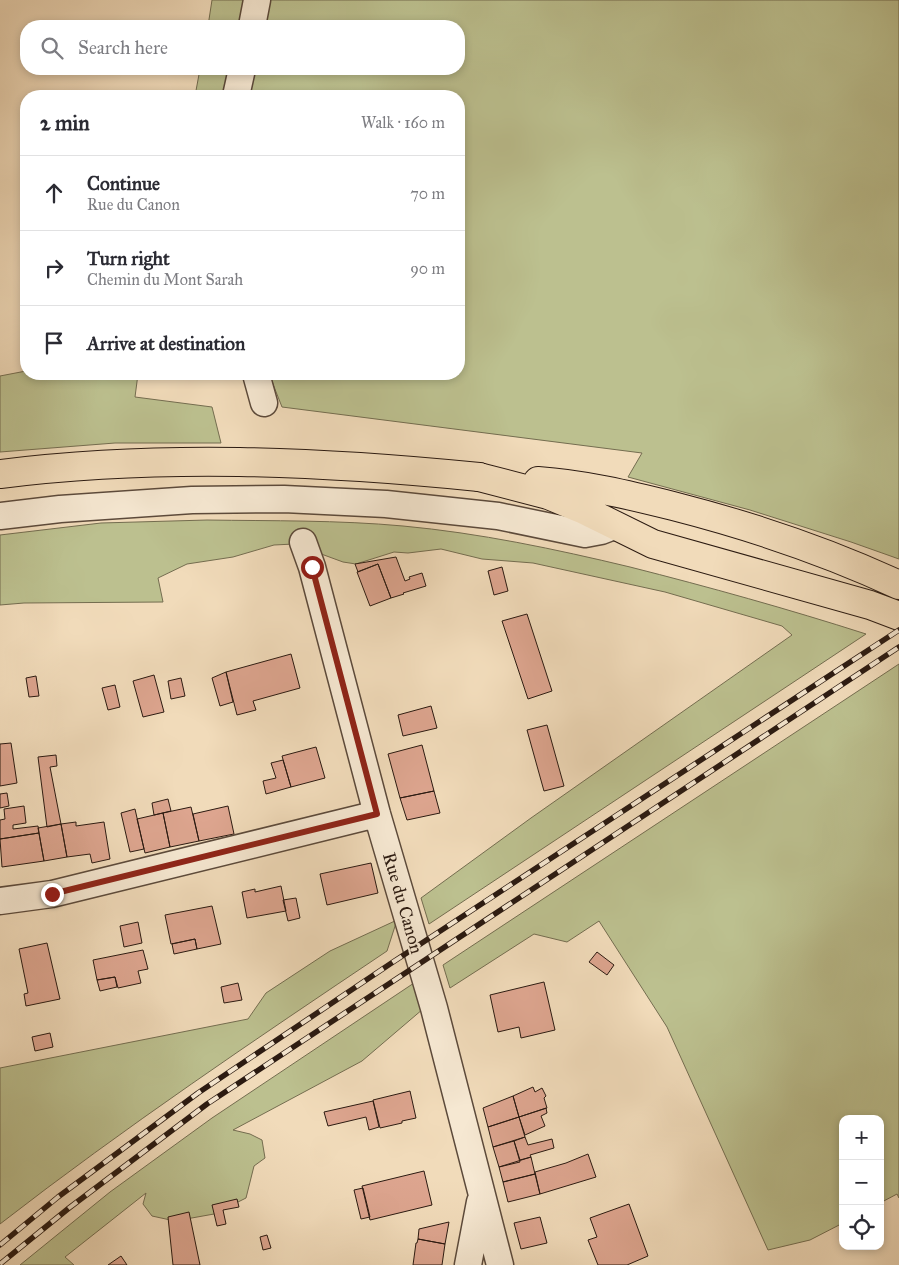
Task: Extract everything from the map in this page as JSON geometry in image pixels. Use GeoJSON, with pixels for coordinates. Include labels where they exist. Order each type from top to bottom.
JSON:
{"type":"FeatureCollection","features":[{"type":"Feature","properties":{"kind":"main road"},"geometry":{"type":"LineString","coordinates":[[0,474],[104,465],[199,461],[277,462],[380,467],[548,481],[638,497],[742,525],[852,563],[899,585]]}},
{"type":"Feature","properties":{"kind":"main road"},"geometry":{"type":"LineString","coordinates":[[479,476],[548,495],[582,509],[654,544],[870,605],[899,616]]}},
{"type":"Feature","properties":{"kind":"street"},"geometry":{"type":"LineString","coordinates":[[253,20],[257,0]]}},
{"type":"Feature","properties":{"kind":"street"},"geometry":{"type":"LineString","coordinates":[[237,90],[241,75]]}},
{"type":"Feature","properties":{"kind":"street"},"geometry":{"type":"LineString","coordinates":[[258,380],[264,402]]}},
{"type":"Feature","properties":{"kind":"street"},"geometry":{"type":"LineString","coordinates":[[0,516],[60,509],[192,500],[284,499],[386,504],[498,516],[585,534],[602,532],[614,526]]}},
{"type":"Feature","properties":{"kind":"street","name":"Rue du Canon"},"geometry":{"type":"LineString","coordinates":[[303,542],[317,586],[377,814],[434,1008],[500,1265]]}},
{"type":"Feature","properties":{"kind":"street"},"geometry":{"type":"LineString","coordinates":[[0,901],[52,894],[377,814]]}},
{"type":"Feature","properties":{"kind":"street"},"geometry":{"type":"LineString","coordinates":[[468,1265],[482,1194]]}},
{"type":"Feature","properties":{"kind":"green space"},"geometry":{"type":"Polygon","coordinates":[[[212,0],[899,0],[899,559],[750,510],[628,477],[642,453],[282,407],[271,380],[465,380],[465,90],[196,90],[199,75],[465,75],[465,20],[209,20],[212,0]]]}},
{"type":"Feature","properties":{"kind":"green space"},"geometry":{"type":"Polygon","coordinates":[[[20,372],[20,380],[137,380],[135,397],[212,407],[221,443],[115,443],[0,452],[0,376],[20,372]]]}},
{"type":"Feature","properties":{"kind":"green space"},"geometry":{"type":"Polygon","coordinates":[[[207,520],[379,524],[488,537],[630,567],[689,582],[866,634],[429,924],[421,898],[531,818],[792,635],[782,626],[665,592],[533,563],[482,559],[441,549],[408,553],[394,552],[356,564],[343,562],[294,544],[274,545],[233,557],[187,564],[158,578],[163,602],[24,603],[0,605],[0,535],[101,523],[207,520]]]}},
{"type":"Feature","properties":{"kind":"green space"},"geometry":{"type":"Polygon","coordinates":[[[899,664],[899,1198],[897,1194],[884,1201],[884,1115],[839,1115],[839,1225],[810,1240],[768,1250],[667,1027],[599,921],[567,942],[534,934],[450,988],[443,965],[899,664]]]}},
{"type":"Feature","properties":{"kind":"green space"},"geometry":{"type":"Polygon","coordinates":[[[397,920],[387,951],[143,1118],[0,1224],[0,1068],[248,1019],[266,993],[330,951],[397,920]]]}},
{"type":"Feature","properties":{"kind":"green space"},"geometry":{"type":"Polygon","coordinates":[[[414,983],[423,1009],[362,1061],[233,1130],[250,1134],[262,1140],[265,1158],[254,1166],[246,1198],[214,1214],[175,1221],[152,1216],[143,1204],[146,1193],[65,1257],[74,1265],[20,1265],[110,1192],[212,1118],[414,983]]]}},
{"type":"Feature","properties":{"kind":"building"},"geometry":{"type":"Polygon","coordinates":[[[396,557],[405,581],[410,579],[409,577],[422,573],[426,586],[391,598],[378,564],[358,572],[355,564],[396,557]]]}},
{"type":"Feature","properties":{"kind":"building"},"geometry":{"type":"Polygon","coordinates":[[[378,564],[391,598],[370,606],[357,572],[378,564]]]}},
{"type":"Feature","properties":{"kind":"building"},"geometry":{"type":"Polygon","coordinates":[[[502,567],[508,591],[494,595],[488,571],[502,567]]]}},
{"type":"Feature","properties":{"kind":"building"},"geometry":{"type":"Polygon","coordinates":[[[527,614],[552,691],[528,699],[502,621],[527,614]]]}},
{"type":"Feature","properties":{"kind":"building"},"geometry":{"type":"Polygon","coordinates":[[[291,654],[300,688],[253,701],[256,710],[237,715],[226,672],[291,654]]]}},
{"type":"Feature","properties":{"kind":"building"},"geometry":{"type":"Polygon","coordinates":[[[226,672],[233,702],[220,706],[212,678],[226,672]]]}},
{"type":"Feature","properties":{"kind":"building"},"geometry":{"type":"Polygon","coordinates":[[[154,675],[164,712],[143,717],[133,681],[154,675]]]}},
{"type":"Feature","properties":{"kind":"building"},"geometry":{"type":"Polygon","coordinates":[[[36,676],[39,696],[29,697],[26,678],[36,676]]]}},
{"type":"Feature","properties":{"kind":"building"},"geometry":{"type":"Polygon","coordinates":[[[181,678],[185,696],[171,699],[168,681],[181,678]]]}},
{"type":"Feature","properties":{"kind":"building"},"geometry":{"type":"Polygon","coordinates":[[[115,685],[120,707],[108,710],[102,688],[115,685]]]}},
{"type":"Feature","properties":{"kind":"building"},"geometry":{"type":"Polygon","coordinates":[[[431,706],[437,728],[403,736],[398,715],[431,706]]]}},
{"type":"Feature","properties":{"kind":"building"},"geometry":{"type":"Polygon","coordinates":[[[547,725],[564,786],[544,791],[527,730],[547,725]]]}},
{"type":"Feature","properties":{"kind":"building"},"geometry":{"type":"Polygon","coordinates":[[[11,743],[17,783],[0,786],[0,744],[11,743]]]}},
{"type":"Feature","properties":{"kind":"building"},"geometry":{"type":"Polygon","coordinates":[[[422,745],[434,791],[400,798],[388,754],[422,745]]]}},
{"type":"Feature","properties":{"kind":"building"},"geometry":{"type":"Polygon","coordinates":[[[316,747],[325,778],[291,787],[282,756],[316,747]]]}},
{"type":"Feature","properties":{"kind":"building"},"geometry":{"type":"Polygon","coordinates":[[[56,755],[57,766],[50,767],[61,824],[47,827],[38,757],[56,755]]]}},
{"type":"Feature","properties":{"kind":"building"},"geometry":{"type":"Polygon","coordinates":[[[283,760],[291,787],[266,794],[263,781],[276,778],[271,763],[283,760]]]}},
{"type":"Feature","properties":{"kind":"building"},"geometry":{"type":"Polygon","coordinates":[[[434,791],[440,813],[407,820],[400,798],[434,791]]]}},
{"type":"Feature","properties":{"kind":"building"},"geometry":{"type":"Polygon","coordinates":[[[7,793],[9,806],[0,808],[0,794],[7,793]]]}},
{"type":"Feature","properties":{"kind":"building"},"geometry":{"type":"Polygon","coordinates":[[[168,799],[171,811],[154,815],[152,803],[168,799]]]}},
{"type":"Feature","properties":{"kind":"building"},"geometry":{"type":"Polygon","coordinates":[[[24,806],[26,823],[13,825],[13,829],[38,826],[39,833],[0,839],[0,820],[5,819],[4,809],[24,806]]]}},
{"type":"Feature","properties":{"kind":"building"},"geometry":{"type":"Polygon","coordinates":[[[228,806],[234,834],[199,841],[193,814],[228,806]]]}},
{"type":"Feature","properties":{"kind":"building"},"geometry":{"type":"Polygon","coordinates":[[[191,807],[199,841],[170,847],[163,813],[191,807]]]}},
{"type":"Feature","properties":{"kind":"building"},"geometry":{"type":"Polygon","coordinates":[[[135,809],[144,849],[130,852],[121,813],[135,809]]]}},
{"type":"Feature","properties":{"kind":"building"},"geometry":{"type":"Polygon","coordinates":[[[163,813],[170,847],[145,853],[137,819],[163,813]]]}},
{"type":"Feature","properties":{"kind":"building"},"geometry":{"type":"Polygon","coordinates":[[[76,822],[76,826],[104,822],[110,859],[92,863],[90,854],[67,857],[61,824],[76,822]]]}},
{"type":"Feature","properties":{"kind":"building"},"geometry":{"type":"Polygon","coordinates":[[[61,824],[67,857],[44,861],[38,828],[61,824]]]}},
{"type":"Feature","properties":{"kind":"building"},"geometry":{"type":"Polygon","coordinates":[[[39,833],[44,861],[2,867],[0,839],[39,833]]]}},
{"type":"Feature","properties":{"kind":"building"},"geometry":{"type":"Polygon","coordinates":[[[371,863],[378,893],[327,905],[320,874],[371,863]]]}},
{"type":"Feature","properties":{"kind":"building"},"geometry":{"type":"Polygon","coordinates":[[[281,886],[286,911],[247,918],[242,892],[255,889],[255,892],[281,886]]]}},
{"type":"Feature","properties":{"kind":"building"},"geometry":{"type":"Polygon","coordinates":[[[296,898],[300,918],[288,921],[283,900],[296,898]]]}},
{"type":"Feature","properties":{"kind":"building"},"geometry":{"type":"Polygon","coordinates":[[[212,906],[221,944],[197,949],[195,939],[171,944],[165,915],[212,906]]]}},
{"type":"Feature","properties":{"kind":"building"},"geometry":{"type":"Polygon","coordinates":[[[138,922],[142,943],[124,947],[120,926],[138,922]]]}},
{"type":"Feature","properties":{"kind":"building"},"geometry":{"type":"Polygon","coordinates":[[[195,939],[197,949],[174,954],[172,944],[195,939]]]}},
{"type":"Feature","properties":{"kind":"building"},"geometry":{"type":"Polygon","coordinates":[[[47,943],[60,999],[26,1006],[24,994],[28,993],[19,949],[47,943]]]}},
{"type":"Feature","properties":{"kind":"building"},"geometry":{"type":"Polygon","coordinates":[[[143,950],[148,969],[138,971],[141,983],[118,988],[115,977],[97,980],[93,960],[143,950]]]}},
{"type":"Feature","properties":{"kind":"building"},"geometry":{"type":"Polygon","coordinates":[[[597,952],[614,965],[607,975],[589,962],[597,952]]]}},
{"type":"Feature","properties":{"kind":"building"},"geometry":{"type":"Polygon","coordinates":[[[115,977],[117,987],[100,991],[97,980],[115,977]]]}},
{"type":"Feature","properties":{"kind":"building"},"geometry":{"type":"Polygon","coordinates":[[[544,982],[555,1030],[521,1038],[519,1027],[498,1032],[490,995],[544,982]]]}},
{"type":"Feature","properties":{"kind":"building"},"geometry":{"type":"Polygon","coordinates":[[[238,983],[242,1000],[224,1003],[221,987],[238,983]]]}},
{"type":"Feature","properties":{"kind":"building"},"geometry":{"type":"Polygon","coordinates":[[[50,1033],[53,1047],[35,1051],[32,1037],[50,1033]]]}},
{"type":"Feature","properties":{"kind":"building"},"geometry":{"type":"Polygon","coordinates":[[[533,1087],[535,1092],[542,1088],[546,1096],[544,1098],[547,1108],[519,1117],[513,1096],[533,1087]]]}},
{"type":"Feature","properties":{"kind":"building"},"geometry":{"type":"Polygon","coordinates":[[[410,1091],[416,1118],[380,1128],[373,1100],[410,1091]]]}},
{"type":"Feature","properties":{"kind":"building"},"geometry":{"type":"Polygon","coordinates":[[[513,1096],[519,1117],[488,1127],[483,1108],[513,1096]]]}},
{"type":"Feature","properties":{"kind":"building"},"geometry":{"type":"Polygon","coordinates":[[[373,1101],[379,1127],[369,1130],[366,1117],[328,1126],[324,1112],[373,1101]]]}},
{"type":"Feature","properties":{"kind":"building"},"geometry":{"type":"Polygon","coordinates":[[[546,1108],[547,1113],[541,1116],[545,1126],[525,1135],[519,1117],[546,1108]]]}},
{"type":"Feature","properties":{"kind":"building"},"geometry":{"type":"Polygon","coordinates":[[[519,1117],[525,1137],[493,1147],[488,1127],[519,1117]]]}},
{"type":"Feature","properties":{"kind":"building"},"geometry":{"type":"Polygon","coordinates":[[[525,1137],[528,1145],[552,1139],[554,1148],[520,1160],[514,1141],[525,1137]]]}},
{"type":"Feature","properties":{"kind":"building"},"geometry":{"type":"Polygon","coordinates":[[[514,1141],[520,1162],[499,1167],[493,1147],[514,1141]]]}},
{"type":"Feature","properties":{"kind":"building"},"geometry":{"type":"Polygon","coordinates":[[[588,1154],[596,1177],[540,1194],[535,1172],[588,1154]]]}},
{"type":"Feature","properties":{"kind":"building"},"geometry":{"type":"Polygon","coordinates":[[[531,1157],[535,1174],[503,1182],[499,1167],[531,1157]]]}},
{"type":"Feature","properties":{"kind":"building"},"geometry":{"type":"Polygon","coordinates":[[[424,1171],[432,1205],[370,1220],[362,1186],[424,1171]]]}},
{"type":"Feature","properties":{"kind":"building"},"geometry":{"type":"Polygon","coordinates":[[[535,1174],[540,1194],[508,1202],[503,1182],[535,1174]]]}},
{"type":"Feature","properties":{"kind":"building"},"geometry":{"type":"Polygon","coordinates":[[[363,1188],[370,1217],[361,1219],[354,1190],[363,1188]]]}},
{"type":"Feature","properties":{"kind":"building"},"geometry":{"type":"Polygon","coordinates":[[[237,1199],[239,1207],[223,1210],[226,1224],[217,1226],[212,1205],[237,1199]]]}},
{"type":"Feature","properties":{"kind":"building"},"geometry":{"type":"Polygon","coordinates":[[[629,1204],[648,1256],[627,1265],[598,1265],[588,1240],[597,1237],[590,1218],[629,1204]]]}},
{"type":"Feature","properties":{"kind":"building"},"geometry":{"type":"Polygon","coordinates":[[[189,1212],[200,1265],[173,1265],[168,1217],[189,1212]]]}},
{"type":"Feature","properties":{"kind":"building"},"geometry":{"type":"Polygon","coordinates":[[[540,1217],[547,1243],[521,1249],[514,1223],[540,1217]]]}},
{"type":"Feature","properties":{"kind":"building"},"geometry":{"type":"Polygon","coordinates":[[[449,1222],[445,1244],[418,1239],[419,1229],[449,1222]]]}},
{"type":"Feature","properties":{"kind":"building"},"geometry":{"type":"Polygon","coordinates":[[[267,1235],[271,1248],[263,1250],[260,1237],[267,1235]]]}},
{"type":"Feature","properties":{"kind":"building"},"geometry":{"type":"Polygon","coordinates":[[[418,1239],[445,1244],[442,1265],[413,1265],[418,1239]]]}},
{"type":"Feature","properties":{"kind":"building"},"geometry":{"type":"Polygon","coordinates":[[[121,1256],[127,1265],[108,1265],[121,1256]]]}},
{"type":"Feature","properties":{"kind":"railway"},"geometry":{"type":"LineString","coordinates":[[0,1245],[58,1197],[198,1093],[393,962],[899,630]]}},
{"type":"Feature","properties":{"kind":"railway"},"geometry":{"type":"LineString","coordinates":[[0,1264],[69,1208],[207,1104],[899,647]]}},
{"type":"Feature","properties":{"kind":"route"},"geometry":{"type":"LineString","coordinates":[[52,894],[377,814],[312,567]]}}]}
